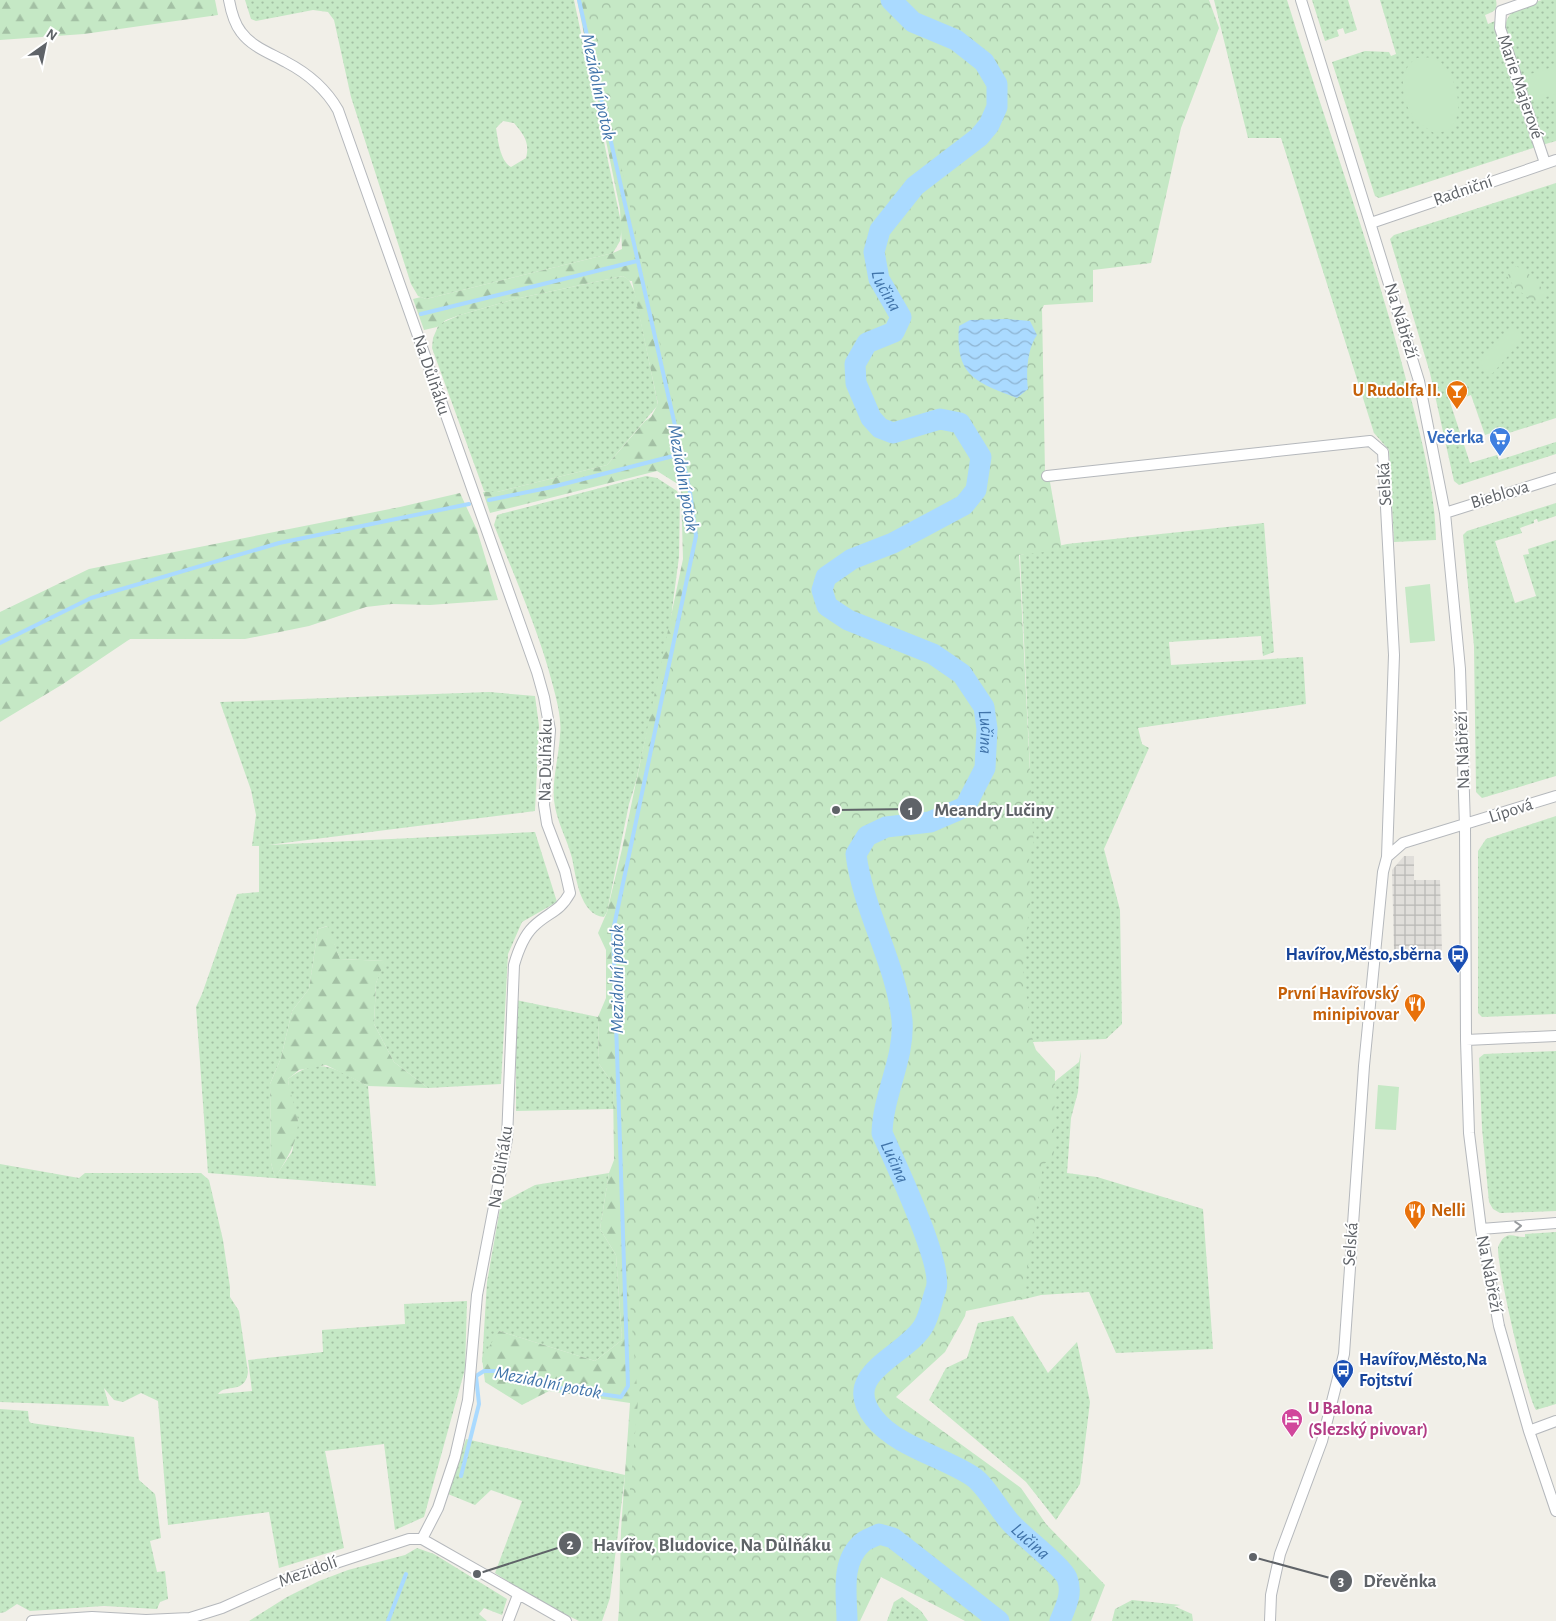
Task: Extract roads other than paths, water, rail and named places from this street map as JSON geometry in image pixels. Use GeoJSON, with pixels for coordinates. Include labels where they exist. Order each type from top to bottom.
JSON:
{"type":"FeatureCollection","features":[{"type":"Feature","properties":{"kind":"street","name":"Na Důlňáku"},"geometry":{"type":"LineString","coordinates":[[229,0],[232,15],[241,32],[258,47],[288,63],[317,83],[329,94],[338,110],[464,469],[530,648],[544,697],[550,730],[544,805],[547,824],[565,872],[570,893],[562,906],[532,927],[519,946],[514,965],[507,1139],[478,1295],[468,1400],[455,1457],[438,1508],[422,1539]]}},
{"type":"Feature","properties":{"kind":"street","name":"Na Nábřeží"},"geometry":{"type":"LineString","coordinates":[[1301,0],[1419,381],[1445,512],[1460,669],[1465,826],[1466,1040],[1469,1133],[1481,1228],[1499,1326],[1528,1431],[1556,1511]]}},
{"type":"Feature","properties":{"kind":"street","name":"Marie Majerové"},"geometry":{"type":"LineString","coordinates":[[1532,0],[1501,11],[1500,28],[1546,163]]}},
{"type":"Feature","properties":{"kind":"street","name":"Radniční"},"geometry":{"type":"LineString","coordinates":[[1371,223],[1556,160]]}},
{"type":"Feature","properties":{"kind":"street","name":"Selská"},"geometry":{"type":"LineString","coordinates":[[1047,476],[1370,441],[1383,452],[1394,655],[1387,857],[1383,872],[1364,1066],[1344,1354],[1322,1441],[1280,1554],[1271,1595],[1270,1621]]}},
{"type":"Feature","properties":{"kind":"street","name":"Bieblova"},"geometry":{"type":"LineString","coordinates":[[1445,512],[1556,478]]}},
{"type":"Feature","properties":{"kind":"street","name":"Lípová"},"geometry":{"type":"LineString","coordinates":[[1465,826],[1556,796]]}},
{"type":"Feature","properties":{"kind":"street"},"geometry":{"type":"LineString","coordinates":[[1387,857],[1403,843],[1465,826]]}},
{"type":"Feature","properties":{"kind":"street"},"geometry":{"type":"LineString","coordinates":[[1466,1040],[1556,1036]]}},
{"type":"Feature","properties":{"kind":"street"},"geometry":{"type":"LineString","coordinates":[[1481,1228],[1556,1223]]}},
{"type":"Feature","properties":{"kind":"street"},"geometry":{"type":"LineString","coordinates":[[1528,1431],[1556,1421]]}},
{"type":"Feature","properties":{"kind":"street","name":"Mezidolí"},"geometry":{"type":"LineString","coordinates":[[32,1621],[92,1617],[146,1620],[190,1618],[222,1608],[287,1579],[327,1565],[409,1539],[422,1539]]}},
{"type":"Feature","properties":{"kind":"street"},"geometry":{"type":"LineString","coordinates":[[422,1539],[566,1621]]}},
{"type":"Feature","properties":{"kind":"street"},"geometry":{"type":"LineString","coordinates":[[508,1621],[518,1595]]}},
{"type":"Feature","properties":{"kind":"water"},"geometry":{"type":"Polygon","coordinates":[[[1007,319],[1030,321],[1037,335],[1031,347],[1028,361],[1028,389],[1017,398],[979,381],[970,374],[960,356],[959,326],[970,320],[1007,319]]]}},
{"type":"Feature","properties":{"kind":"waterway","name":"Mezidolní potok"},"geometry":{"type":"LineString","coordinates":[[461,1476],[479,1404],[476,1376],[484,1371],[499,1371],[560,1388],[621,1397],[628,1386],[613,931],[696,536],[690,492],[579,0]]}},
{"type":"Feature","properties":{"kind":"waterway","name":"Lučina"},"geometry":{"type":"LineString","coordinates":[[891,0],[913,22],[956,40],[984,62],[997,84],[997,107],[989,125],[979,137],[915,186],[880,230],[874,252],[879,279],[901,317],[894,332],[867,343],[855,364],[856,383],[871,418],[880,428],[893,433],[940,419],[960,423],[981,457],[976,490],[964,505],[893,543],[852,559],[826,577],[822,590],[827,606],[848,620],[933,654],[962,674],[984,707],[987,729],[985,768],[965,807],[930,822],[886,827],[867,836],[856,854],[865,896],[887,957],[899,999],[902,1020],[900,1048],[886,1104],[882,1133],[917,1212],[933,1258],[936,1276],[936,1289],[924,1325],[915,1336],[879,1366],[870,1377],[864,1389],[865,1402],[874,1418],[883,1428],[907,1444],[960,1469],[977,1480],[1010,1522],[1064,1573],[1069,1584],[1069,1594],[1060,1621]]}},
{"type":"Feature","properties":{"kind":"waterway","name":"Mezidolní potok"},"geometry":{"type":"LineString","coordinates":[[421,314],[637,261]]}},
{"type":"Feature","properties":{"kind":"waterway"},"geometry":{"type":"LineString","coordinates":[[489,500],[552,487],[681,454]]}},
{"type":"Feature","properties":{"kind":"waterway"},"geometry":{"type":"LineString","coordinates":[[0,643],[91,598],[279,543],[469,504]]}},
{"type":"Feature","properties":{"kind":"waterway","name":"Lučina"},"geometry":{"type":"LineString","coordinates":[[847,1621],[846,1580],[850,1560],[862,1543],[879,1534],[893,1538],[999,1621]]}},
{"type":"Feature","properties":{"kind":"waterway","name":"Mezidolní potok"},"geometry":{"type":"LineString","coordinates":[[388,1621],[406,1574]]}},
{"type":"Feature","properties":{"kind":"place","name":"U Rudolfa II."},"geometry":{"type":"Point","coordinates":[1457,410]}},
{"type":"Feature","properties":{"kind":"place","name":"Večerka"},"geometry":{"type":"Point","coordinates":[1500,457]}},
{"type":"Feature","properties":{"kind":"place","name":"Meandry Lučiny"},"geometry":{"type":"Point","coordinates":[836,810]}},
{"type":"Feature","properties":{"kind":"place","name":"Havířov,Město,sběrna"},"geometry":{"type":"Point","coordinates":[1458,974]}},
{"type":"Feature","properties":{"kind":"place","name":"První Havířovský minipivovar"},"geometry":{"type":"Point","coordinates":[1415,1023]}},
{"type":"Feature","properties":{"kind":"place","name":"Nelli"},"geometry":{"type":"Point","coordinates":[1415,1230]}},
{"type":"Feature","properties":{"kind":"place","name":"Havířov,Město,Na Fojtství"},"geometry":{"type":"Point","coordinates":[1343,1389]}},
{"type":"Feature","properties":{"kind":"place","name":"U Balona (Slezský pivovar)"},"geometry":{"type":"Point","coordinates":[1292,1438]}},
{"type":"Feature","properties":{"kind":"place","name":"Dřevěnka"},"geometry":{"type":"Point","coordinates":[1253,1557]}},
{"type":"Feature","properties":{"kind":"place","name":"Havířov, Bludovice, Na Důlňáku"},"geometry":{"type":"Point","coordinates":[477,1574]}}]}
